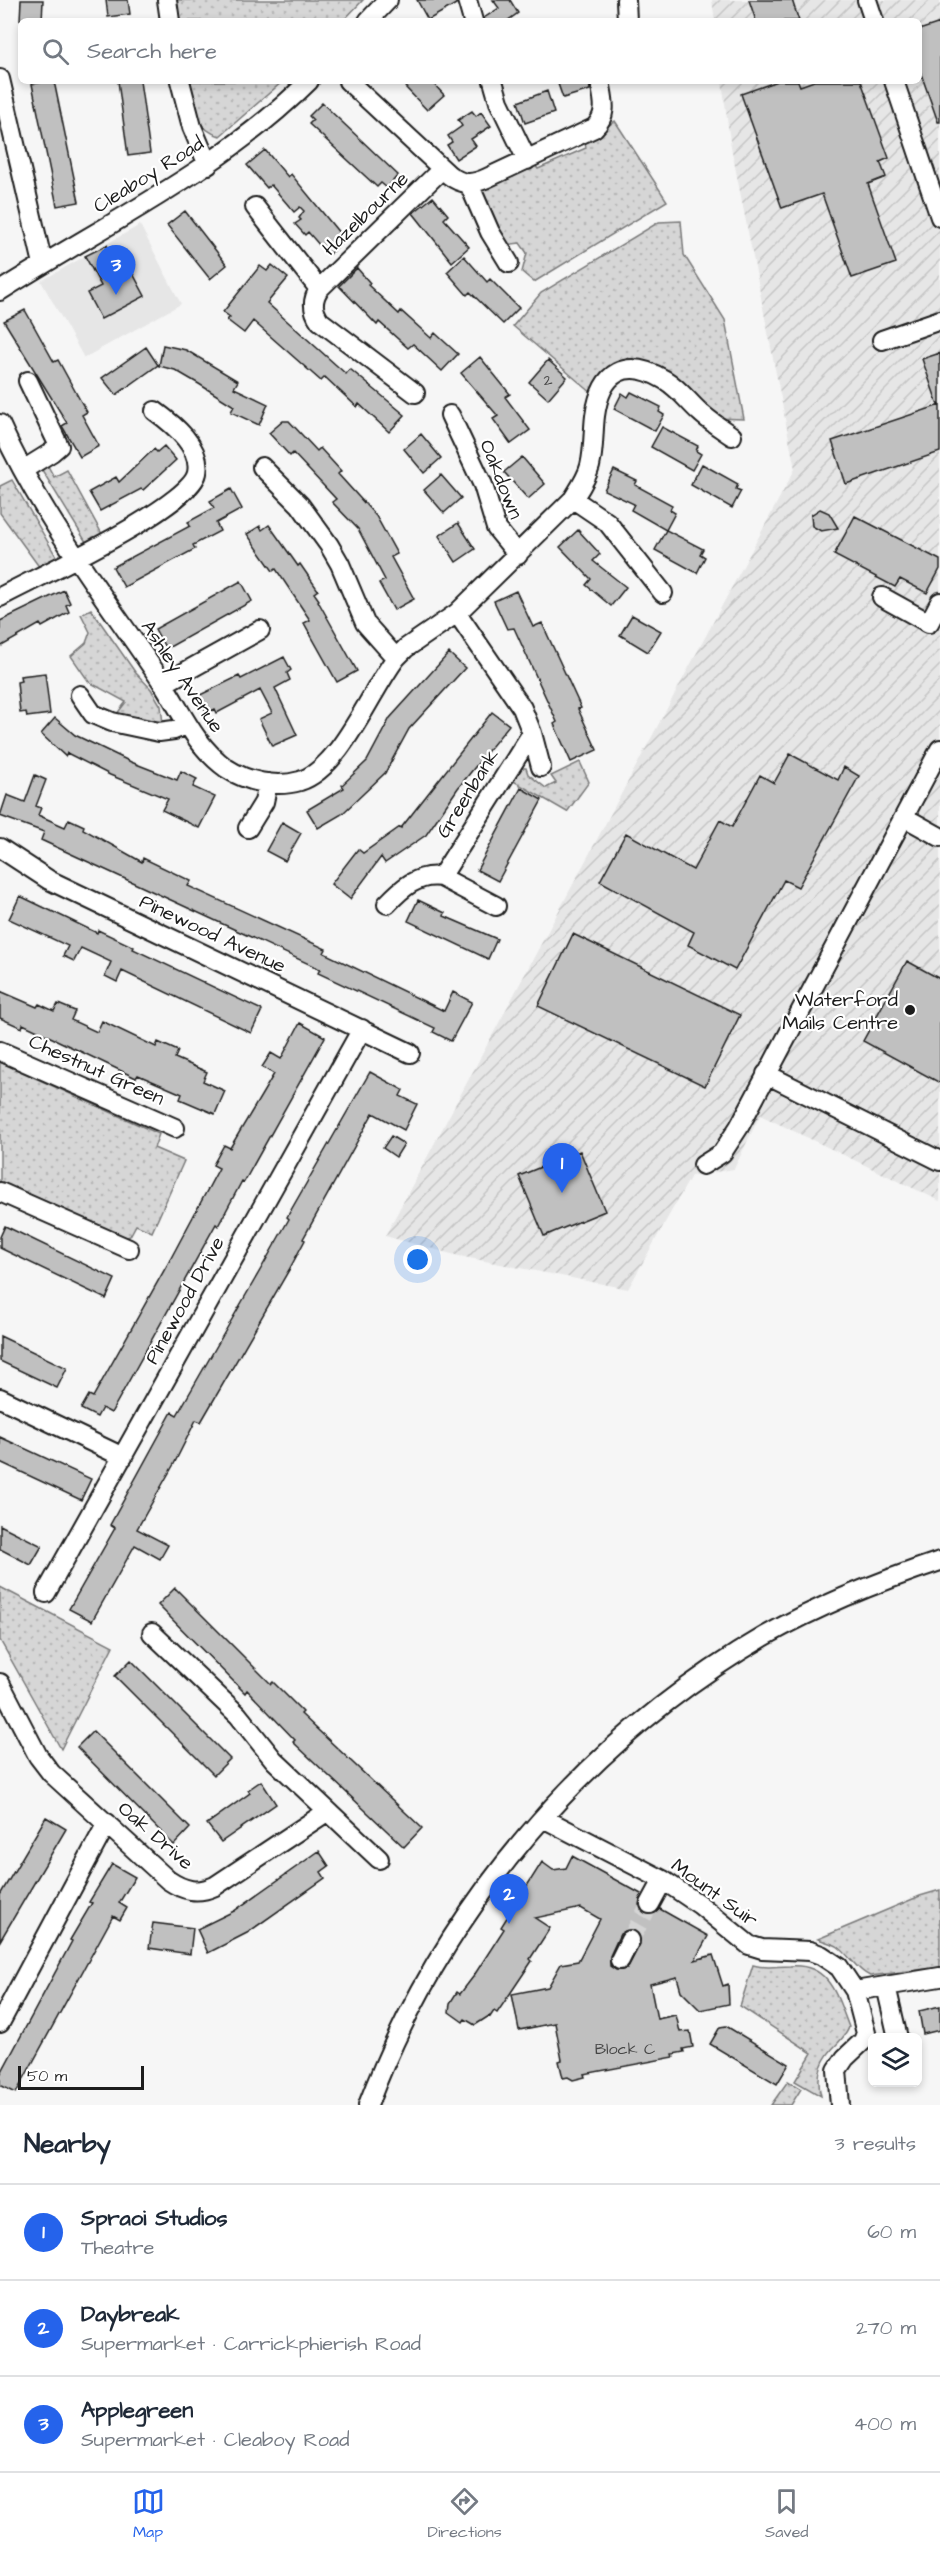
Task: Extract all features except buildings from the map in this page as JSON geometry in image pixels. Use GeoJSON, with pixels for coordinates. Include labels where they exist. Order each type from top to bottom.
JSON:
{"type":"FeatureCollection","features":[{"type":"Feature","properties":{"kind":"street"},"geometry":{"type":"LineString","coordinates":[[167,0],[170,18]]}},
{"type":"Feature","properties":{"kind":"street"},"geometry":{"type":"LineString","coordinates":[[371,18],[388,0]]}},
{"type":"Feature","properties":{"kind":"street"},"geometry":{"type":"LineString","coordinates":[[467,0],[472,18]]}},
{"type":"Feature","properties":{"kind":"street"},"geometry":{"type":"LineString","coordinates":[[626,0],[627,18]]}},
{"type":"Feature","properties":{"kind":"street"},"geometry":{"type":"LineString","coordinates":[[867,0],[873,18]]}},
{"type":"Feature","properties":{"kind":"street"},"geometry":{"type":"LineString","coordinates":[[0,79],[43,264]]}},
{"type":"Feature","properties":{"kind":"street"},"geometry":{"type":"LineString","coordinates":[[181,84],[192,127],[208,165]]}},
{"type":"Feature","properties":{"kind":"street","name":"Cleaboy Road"},"geometry":{"type":"LineString","coordinates":[[0,291],[208,165],[267,119],[306,84]]}},
{"type":"Feature","properties":{"kind":"street"},"geometry":{"type":"LineString","coordinates":[[351,84],[442,169],[457,181],[469,184],[488,178],[582,135],[598,125],[605,111],[600,84]]}},
{"type":"Feature","properties":{"kind":"street"},"geometry":{"type":"LineString","coordinates":[[494,84],[499,102],[527,160]]}},
{"type":"Feature","properties":{"kind":"street"},"geometry":{"type":"LineString","coordinates":[[895,84],[940,217]]}},
{"type":"Feature","properties":{"kind":"street","name":"Hazelbourne"},"geometry":{"type":"LineString","coordinates":[[255,207],[319,289],[442,169]]}},
{"type":"Feature","properties":{"kind":"street"},"geometry":{"type":"LineString","coordinates":[[469,184],[494,242],[509,263]]}},
{"type":"Feature","properties":{"kind":"street"},"geometry":{"type":"LineString","coordinates":[[319,289],[313,302],[320,321],[415,393]]}},
{"type":"Feature","properties":{"kind":"street"},"geometry":{"type":"LineString","coordinates":[[882,340],[940,320]]}},
{"type":"Feature","properties":{"kind":"street","name":"Ashley Avenue"},"geometry":{"type":"LineString","coordinates":[[0,424],[23,470],[76,557],[163,684],[186,724],[208,752],[226,767],[242,777],[268,783],[299,781],[328,763],[396,658],[457,613],[573,498],[584,482],[590,465],[596,408],[602,392],[621,370],[635,368],[652,373],[672,385],[700,412],[732,436]]}},
{"type":"Feature","properties":{"kind":"street"},"geometry":{"type":"LineString","coordinates":[[23,470],[59,446],[28,381]]}},
{"type":"Feature","properties":{"kind":"street"},"geometry":{"type":"LineString","coordinates":[[0,597],[173,502],[195,480],[197,466],[189,444],[175,426],[155,411]]}},
{"type":"Feature","properties":{"kind":"street","name":"Oakdown"},"geometry":{"type":"LineString","coordinates":[[450,415],[483,485],[496,528],[518,555]]}},
{"type":"Feature","properties":{"kind":"street"},"geometry":{"type":"LineString","coordinates":[[262,467],[300,505],[329,545],[340,564],[365,623],[396,658]]}},
{"type":"Feature","properties":{"kind":"street"},"geometry":{"type":"LineString","coordinates":[[573,498],[607,522],[663,593]]}},
{"type":"Feature","properties":{"kind":"street"},"geometry":{"type":"LineString","coordinates":[[882,597],[929,623],[940,602]]}},
{"type":"Feature","properties":{"kind":"street"},"geometry":{"type":"LineString","coordinates":[[457,613],[517,700],[532,733],[541,767]]}},
{"type":"Feature","properties":{"kind":"street"},"geometry":{"type":"LineString","coordinates":[[163,684],[260,630]]}},
{"type":"Feature","properties":{"kind":"street"},"geometry":{"type":"LineString","coordinates":[[80,695],[93,714],[112,722],[159,732],[174,730],[186,724]]}},
{"type":"Feature","properties":{"kind":"street","name":"Greenbank"},"geometry":{"type":"LineString","coordinates":[[441,877],[532,733]]}},
{"type":"Feature","properties":{"kind":"street"},"geometry":{"type":"LineString","coordinates":[[703,1165],[717,1158],[727,1147],[940,749]]}},
{"type":"Feature","properties":{"kind":"street"},"geometry":{"type":"LineString","coordinates":[[248,828],[264,802],[268,783]]}},
{"type":"Feature","properties":{"kind":"street"},"geometry":{"type":"LineString","coordinates":[[904,817],[940,837]]}},
{"type":"Feature","properties":{"kind":"street","name":"Pinewood Avenue"},"geometry":{"type":"LineString","coordinates":[[0,848],[49,880],[410,1053]]}},
{"type":"Feature","properties":{"kind":"street"},"geometry":{"type":"LineString","coordinates":[[387,904],[411,883],[425,877],[441,877],[496,906]]}},
{"type":"Feature","properties":{"kind":"street","name":"Pinewood Drive"},"geometry":{"type":"LineString","coordinates":[[46,1593],[362,1029]]}},
{"type":"Feature","properties":{"kind":"street","name":"Chestnut Green"},"geometry":{"type":"LineString","coordinates":[[0,1051],[176,1128]]}},
{"type":"Feature","properties":{"kind":"street"},"geometry":{"type":"LineString","coordinates":[[766,1074],[940,1161]]}},
{"type":"Feature","properties":{"kind":"street"},"geometry":{"type":"LineString","coordinates":[[0,1192],[129,1250]]}},
{"type":"Feature","properties":{"kind":"street"},"geometry":{"type":"LineString","coordinates":[[0,1398],[123,1456]]}},
{"type":"Feature","properties":{"kind":"street"},"geometry":{"type":"LineString","coordinates":[[368,2105],[396,2038],[437,1960],[489,1883],[543,1818],[617,1744],[728,1660],[810,1612],[940,1561]]}},
{"type":"Feature","properties":{"kind":"street"},"geometry":{"type":"LineString","coordinates":[[153,1633],[238,1715],[265,1751],[379,1859]]}},
{"type":"Feature","properties":{"kind":"street","name":"Oak Drive"},"geometry":{"type":"LineString","coordinates":[[0,1683],[41,1761],[58,1780],[168,1880],[188,1890],[201,1892],[224,1881],[328,1811]]}},
{"type":"Feature","properties":{"kind":"street","name":"Mount Suir"},"geometry":{"type":"LineString","coordinates":[[543,1818],[663,1880],[700,1905],[749,1946],[762,1949],[810,1951],[831,1960],[846,1974],[855,1991],[866,2032],[862,2042],[837,2070],[834,2104]]}},
{"type":"Feature","properties":{"kind":"street"},"geometry":{"type":"LineString","coordinates":[[0,2023],[107,1823]]}},
{"type":"Feature","properties":{"kind":"street"},"geometry":{"type":"LineString","coordinates":[[650,1904],[663,1880]]}},
{"type":"Feature","properties":{"kind":"street"},"geometry":{"type":"LineString","coordinates":[[620,1960],[630,1940]]}},
{"type":"Feature","properties":{"kind":"street"},"geometry":{"type":"LineString","coordinates":[[855,1991],[940,1977]]}},
{"type":"Feature","properties":{"kind":"street"},"geometry":{"type":"LineString","coordinates":[[886,1986],[897,2033]]}},
{"type":"Feature","properties":{"kind":"shaded area"},"geometry":{"type":"Polygon","coordinates":[[[176,0],[363,0],[346,18],[178,18],[176,0]]]}},
{"type":"Feature","properties":{"kind":"shaded area"},"geometry":{"type":"Polygon","coordinates":[[[712,0],[940,0],[940,1201],[760,1115],[734,1169],[691,1176],[628,1289],[459,1256],[385,1236],[795,469],[730,141],[722,84],[922,84],[922,18],[715,18],[712,0]]]}},
{"type":"Feature","properties":{"kind":"shaded area"},"geometry":{"type":"Polygon","coordinates":[[[188,84],[280,84],[220,136],[204,127],[193,107],[188,84]]]}},
{"type":"Feature","properties":{"kind":"shaded area"},"geometry":{"type":"Polygon","coordinates":[[[615,121],[667,201],[534,282],[522,272],[527,253],[520,243],[504,245],[480,190],[534,164],[538,169],[586,148],[585,143],[615,121]]]}},
{"type":"Feature","properties":{"kind":"shaded area"},"geometry":{"type":"Polygon","coordinates":[[[681,221],[684,255],[725,320],[744,419],[713,418],[677,379],[628,358],[610,370],[593,394],[513,326],[541,293],[659,222],[681,221]]]}},
{"type":"Feature","properties":{"kind":"shaded area"},"geometry":{"type":"Polygon","coordinates":[[[140,225],[181,304],[84,358],[41,281],[140,225]]]}},
{"type":"Feature","properties":{"kind":"shaded area"},"geometry":{"type":"Polygon","coordinates":[[[48,466],[54,477],[67,470],[102,534],[86,542],[42,470],[48,466]]]}},
{"type":"Feature","properties":{"kind":"shaded area"},"geometry":{"type":"Polygon","coordinates":[[[12,480],[57,558],[40,568],[0,513],[0,486],[12,480]]]}},
{"type":"Feature","properties":{"kind":"shaded area"},"geometry":{"type":"Polygon","coordinates":[[[91,609],[135,672],[151,689],[161,706],[163,724],[116,715],[126,702],[89,682],[71,656],[86,643],[90,632],[81,614],[91,609]]]}},
{"type":"Feature","properties":{"kind":"shaded area"},"geometry":{"type":"Polygon","coordinates":[[[580,762],[589,782],[567,812],[510,779],[518,768],[526,768],[528,774],[546,788],[556,783],[551,776],[580,762]]]}},
{"type":"Feature","properties":{"kind":"shaded area"},"geometry":{"type":"Polygon","coordinates":[[[0,1062],[159,1134],[154,1148],[184,1161],[152,1232],[136,1225],[130,1236],[119,1240],[0,1185],[0,1062]]]}},
{"type":"Feature","properties":{"kind":"shaded area"},"geometry":{"type":"Polygon","coordinates":[[[0,1587],[113,1646],[61,1749],[0,1640],[0,1587]]]}},
{"type":"Feature","properties":{"kind":"shaded area"},"geometry":{"type":"Polygon","coordinates":[[[940,1890],[940,1967],[870,1976],[837,1946],[818,1939],[920,1896],[940,1890]]]}},
{"type":"Feature","properties":{"kind":"shaded area"},"geometry":{"type":"Polygon","coordinates":[[[753,1965],[804,1967],[814,1970],[823,1976],[836,1994],[849,2027],[821,2067],[819,2088],[821,2096],[795,2081],[812,2053],[740,2006],[753,1965]]]}},
{"type":"Feature","properties":{"kind":"shaded area"},"geometry":{"type":"Polygon","coordinates":[[[788,2081],[801,2089],[791,2105],[771,2105],[788,2081]]]}},
{"type":"Feature","properties":{"kind":"tunnel"},"geometry":{"type":"LineString","coordinates":[[630,1940],[650,1904]]}},
{"type":"Feature","properties":{"kind":"place","name":"Applegreen"},"geometry":{"type":"Point","coordinates":[116,295]}},
{"type":"Feature","properties":{"kind":"place","name":"Waterford Mails Centre"},"geometry":{"type":"Point","coordinates":[910,1010]}},
{"type":"Feature","properties":{"kind":"place","name":"Spraoi Studios"},"geometry":{"type":"Point","coordinates":[562,1193]}},
{"type":"Feature","properties":{"kind":"place","name":"Daybreak"},"geometry":{"type":"Point","coordinates":[509,1924]}}]}
